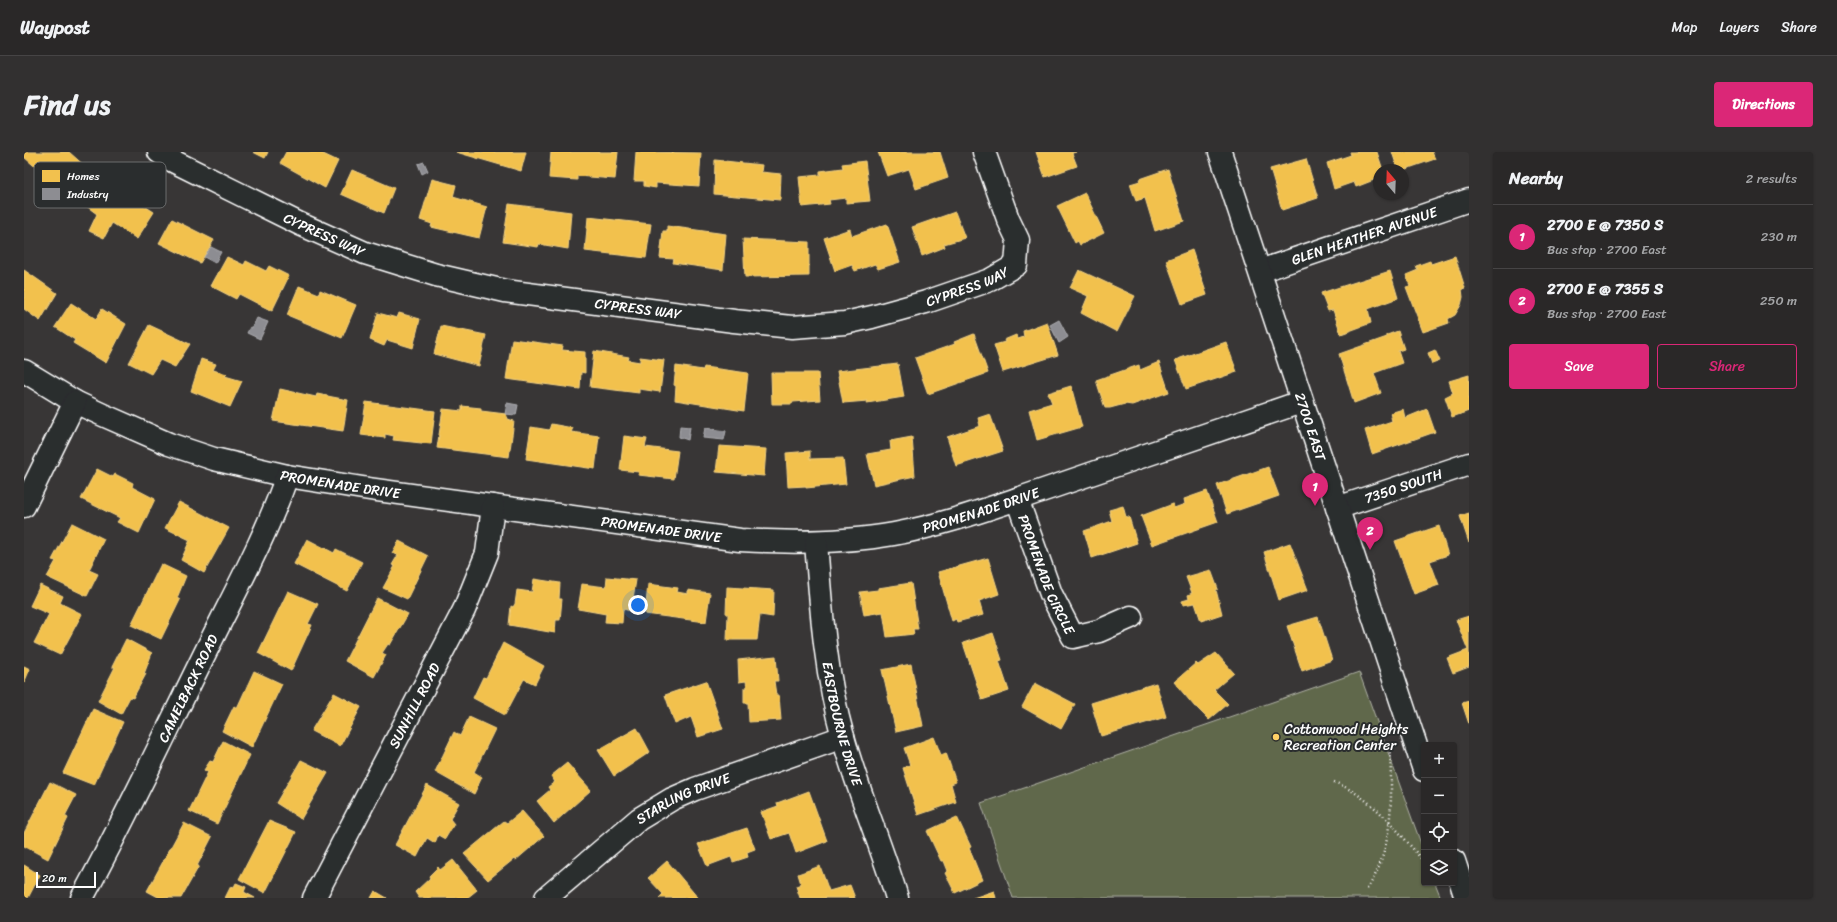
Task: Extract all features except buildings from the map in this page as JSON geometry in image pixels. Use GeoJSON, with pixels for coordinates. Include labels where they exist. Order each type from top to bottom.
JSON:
{"type":"FeatureCollection","features":[{"type":"Feature","properties":{"kind":"street","name":"CYPRESS WAY"},"geometry":{"type":"LineString","coordinates":[[159,152],[173,161],[300,224],[365,253],[436,276],[505,291],[734,321],[792,327],[845,323],[903,309],[990,280],[1016,265],[1018,240],[1008,219],[984,152]]}},
{"type":"Feature","properties":{"kind":"street","name":"2700 EAST"},"geometry":{"type":"LineString","coordinates":[[1220,152],[1260,271],[1301,402],[1421,761]]}},
{"type":"Feature","properties":{"kind":"street","name":"GLEN HEATHER AVENUE"},"geometry":{"type":"LineString","coordinates":[[1260,271],[1469,200]]}},
{"type":"Feature","properties":{"kind":"street","name":"PROMENADE DRIVE"},"geometry":{"type":"LineString","coordinates":[[24,372],[75,402],[189,452],[287,476],[740,540],[816,542],[868,537],[928,527],[1017,499],[1301,402]]}},
{"type":"Feature","properties":{"kind":"street"},"geometry":{"type":"LineString","coordinates":[[24,506],[75,402]]}},
{"type":"Feature","properties":{"kind":"street","name":"7350 SOUTH"},"geometry":{"type":"LineString","coordinates":[[1337,508],[1469,464]]}},
{"type":"Feature","properties":{"kind":"street","name":"CAMELBACK ROAD"},"geometry":{"type":"LineString","coordinates":[[82,898],[134,800],[169,728],[278,501],[287,476]]}},
{"type":"Feature","properties":{"kind":"street","name":"PROMENADE CIRCLE"},"geometry":{"type":"LineString","coordinates":[[1017,499],[1051,594],[1073,637],[1099,631],[1131,617]]}},
{"type":"Feature","properties":{"kind":"street","name":"SUNHILL ROAD"},"geometry":{"type":"LineString","coordinates":[[314,898],[464,610],[487,552],[493,506]]}},
{"type":"Feature","properties":{"kind":"street","name":"EASTBOURNE DRIVE"},"geometry":{"type":"LineString","coordinates":[[816,542],[827,664],[843,737],[897,898]]}},
{"type":"Feature","properties":{"kind":"street","name":"STARLING DRIVE"},"geometry":{"type":"LineString","coordinates":[[546,898],[639,819],[672,799],[695,789],[843,737]]}},
{"type":"Feature","properties":{"kind":"street"},"geometry":{"type":"LineString","coordinates":[[1457,870],[1466,898]]}},
{"type":"Feature","properties":{"kind":"path"},"geometry":{"type":"LineString","coordinates":[[1367,889],[1376,875],[1384,853],[1388,832],[1391,787],[1390,752]]}},
{"type":"Feature","properties":{"kind":"path"},"geometry":{"type":"LineString","coordinates":[[1334,782],[1344,786],[1367,801],[1389,822],[1421,859]]}},
{"type":"Feature","properties":{"kind":"green space","name":"Cottonwood Heights Recreation Center"},"geometry":{"type":"Polygon","coordinates":[[[1359,672],[1421,844],[1421,886],[1436,886],[1441,898],[1013,898],[981,803],[1359,672]]]}},
{"type":"Feature","properties":{"kind":"place","name":"2700 E @ 7350 S"},"geometry":{"type":"Point","coordinates":[1315,506]}},
{"type":"Feature","properties":{"kind":"place","name":"2700 E @ 7355 S"},"geometry":{"type":"Point","coordinates":[1370,550]}},
{"type":"Feature","properties":{"kind":"place","name":"Cottonwood Heights Recreation Center"},"geometry":{"type":"Point","coordinates":[1276,737]}}]}
